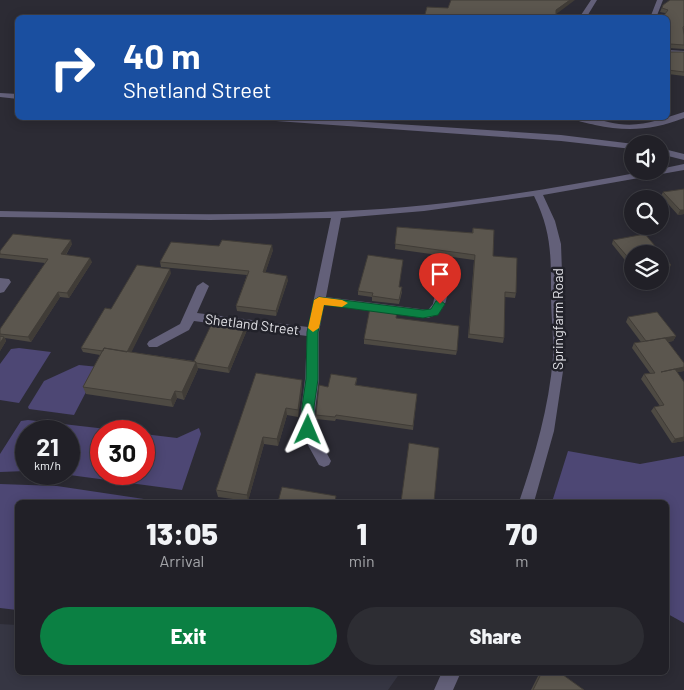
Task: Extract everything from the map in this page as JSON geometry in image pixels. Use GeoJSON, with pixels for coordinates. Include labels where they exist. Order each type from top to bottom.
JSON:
{"type":"FeatureCollection","features":[{"type":"Feature","properties":{"kind":"street"},"geometry":{"type":"LineString","coordinates":[[584,15],[594,0]]}},
{"type":"Feature","properties":{"kind":"street"},"geometry":{"type":"LineString","coordinates":[[653,15],[660,0]]}},
{"type":"Feature","properties":{"kind":"street"},"geometry":{"type":"LineString","coordinates":[[670,52],[684,53]]}},
{"type":"Feature","properties":{"kind":"street"},"geometry":{"type":"LineString","coordinates":[[0,96],[15,97]]}},
{"type":"Feature","properties":{"kind":"street"},"geometry":{"type":"LineString","coordinates":[[588,120],[632,128],[653,126],[684,114]]}},
{"type":"Feature","properties":{"kind":"street"},"geometry":{"type":"LineString","coordinates":[[674,119],[684,124]]}},
{"type":"Feature","properties":{"kind":"street"},"geometry":{"type":"LineString","coordinates":[[335,120],[394,122],[624,145]]}},
{"type":"Feature","properties":{"kind":"street"},"geometry":{"type":"LineString","coordinates":[[669,153],[684,156]]}},
{"type":"Feature","properties":{"kind":"street"},"geometry":{"type":"LineString","coordinates":[[0,214],[185,218],[337,214],[434,207],[538,194],[684,167]]}},
{"type":"Feature","properties":{"kind":"street","name":"Springfarm Road"},"geometry":{"type":"LineString","coordinates":[[528,500],[540,465],[554,400],[559,356],[556,244],[550,216],[538,194]]}},
{"type":"Feature","properties":{"kind":"street","name":"Shetland Street"},"geometry":{"type":"LineString","coordinates":[[324,461],[311,438],[307,419],[312,379],[313,332],[337,214]]}},
{"type":"Feature","properties":{"kind":"street"},"geometry":{"type":"LineString","coordinates":[[0,282],[5,282],[0,289]]}},
{"type":"Feature","properties":{"kind":"street","name":"Shetland Street"},"geometry":{"type":"LineString","coordinates":[[153,344],[185,327],[203,286]]}},
{"type":"Feature","properties":{"kind":"street"},"geometry":{"type":"LineString","coordinates":[[319,300],[428,314],[434,312],[439,307],[441,287]]}},
{"type":"Feature","properties":{"kind":"street","name":"Shetland Street"},"geometry":{"type":"LineString","coordinates":[[190,316],[313,332]]}},
{"type":"Feature","properties":{"kind":"street"},"geometry":{"type":"LineString","coordinates":[[443,690],[450,675]]}},
{"type":"Feature","properties":{"kind":"shaded area"},"geometry":{"type":"Polygon","coordinates":[[[19,348],[51,352],[19,403],[0,400],[0,364],[11,349],[19,348]]]}},
{"type":"Feature","properties":{"kind":"shaded area"},"geometry":{"type":"Polygon","coordinates":[[[79,365],[99,367],[74,415],[29,409],[28,407],[44,381],[79,365]]]}},
{"type":"Feature","properties":{"kind":"shaded area"},"geometry":{"type":"Polygon","coordinates":[[[80,426],[90,427],[90,478],[80,476],[80,426]]]}},
{"type":"Feature","properties":{"kind":"shaded area"},"geometry":{"type":"Polygon","coordinates":[[[199,428],[201,434],[182,490],[144,485],[155,485],[155,435],[177,438],[199,428]]]}},
{"type":"Feature","properties":{"kind":"shaded area"},"geometry":{"type":"Polygon","coordinates":[[[15,430],[15,471],[0,472],[0,454],[15,430]]]}},
{"type":"Feature","properties":{"kind":"shaded area"},"geometry":{"type":"Polygon","coordinates":[[[568,451],[640,464],[684,456],[684,623],[669,615],[669,500],[553,500],[568,451]]]}},
{"type":"Feature","properties":{"kind":"shaded area"},"geometry":{"type":"Polygon","coordinates":[[[0,484],[57,486],[151,500],[15,500],[15,610],[0,608],[0,484]]]}},
{"type":"Feature","properties":{"kind":"shaded area"},"geometry":{"type":"Polygon","coordinates":[[[0,624],[15,625],[15,675],[399,675],[388,690],[0,690],[0,624]]]}},
{"type":"Feature","properties":{"kind":"building"},"geometry":{"type":"Polygon","coordinates":[[[451,0],[570,0],[556,10],[556,15],[425,15],[427,7],[448,8],[451,0]]]}},
{"type":"Feature","properties":{"kind":"building"},"geometry":{"type":"Polygon","coordinates":[[[670,0],[684,0],[684,45],[670,44],[670,15],[664,15],[668,10],[662,8],[670,0]]]}},
{"type":"Feature","properties":{"kind":"building"},"geometry":{"type":"Polygon","coordinates":[[[670,52],[684,52],[684,72],[670,70],[670,52]]]}},
{"type":"Feature","properties":{"kind":"building"},"geometry":{"type":"Polygon","coordinates":[[[684,189],[684,210],[680,210],[669,198],[669,191],[684,189]]]}},
{"type":"Feature","properties":{"kind":"building"},"geometry":{"type":"Polygon","coordinates":[[[397,227],[473,233],[473,228],[494,230],[493,256],[517,258],[516,293],[505,292],[504,338],[469,334],[475,255],[395,244],[397,227]]]}},
{"type":"Feature","properties":{"kind":"building"},"geometry":{"type":"Polygon","coordinates":[[[13,234],[71,240],[61,254],[90,258],[67,293],[58,292],[28,337],[0,334],[0,329],[48,259],[0,254],[0,251],[13,234]]]}},
{"type":"Feature","properties":{"kind":"building"},"geometry":{"type":"Polygon","coordinates":[[[646,235],[654,245],[624,245],[624,253],[613,240],[646,235]]]}},
{"type":"Feature","properties":{"kind":"building"},"geometry":{"type":"Polygon","coordinates":[[[222,240],[272,245],[263,272],[287,276],[276,311],[236,306],[249,271],[160,262],[171,242],[219,246],[222,240]]]}},
{"type":"Feature","properties":{"kind":"building"},"geometry":{"type":"Polygon","coordinates":[[[368,255],[403,260],[399,287],[402,287],[399,300],[372,296],[373,293],[358,291],[368,255]]]}},
{"type":"Feature","properties":{"kind":"building"},"geometry":{"type":"Polygon","coordinates":[[[137,265],[170,269],[127,352],[104,348],[103,351],[81,348],[105,308],[111,309],[137,265]]]}},
{"type":"Feature","properties":{"kind":"building"},"geometry":{"type":"Polygon","coordinates":[[[370,308],[397,311],[396,318],[459,326],[457,351],[364,339],[370,308]]]}},
{"type":"Feature","properties":{"kind":"building"},"geometry":{"type":"Polygon","coordinates":[[[657,312],[676,336],[646,341],[628,317],[657,312]]]}},
{"type":"Feature","properties":{"kind":"building"},"geometry":{"type":"Polygon","coordinates":[[[213,321],[246,325],[228,368],[196,363],[194,361],[213,321]]]}},
{"type":"Feature","properties":{"kind":"building"},"geometry":{"type":"Polygon","coordinates":[[[665,338],[684,363],[684,367],[661,372],[675,369],[684,382],[684,437],[675,439],[654,407],[664,405],[644,374],[655,373],[634,343],[665,338]]]}},
{"type":"Feature","properties":{"kind":"building"},"geometry":{"type":"Polygon","coordinates":[[[104,348],[196,362],[182,392],[175,391],[171,400],[83,387],[104,348]]]}},
{"type":"Feature","properties":{"kind":"building"},"geometry":{"type":"Polygon","coordinates":[[[256,373],[302,380],[298,410],[286,408],[277,439],[263,437],[247,495],[216,490],[256,373]]]}},
{"type":"Feature","properties":{"kind":"building"},"geometry":{"type":"Polygon","coordinates":[[[331,374],[357,378],[355,385],[417,394],[413,426],[336,415],[335,417],[316,415],[319,385],[328,387],[331,374]]]}},
{"type":"Feature","properties":{"kind":"building"},"geometry":{"type":"Polygon","coordinates":[[[409,443],[439,448],[434,500],[401,500],[409,443]]]}},
{"type":"Feature","properties":{"kind":"building"},"geometry":{"type":"Polygon","coordinates":[[[282,487],[336,496],[335,500],[279,500],[282,487]]]}},
{"type":"Feature","properties":{"kind":"building"},"geometry":{"type":"Polygon","coordinates":[[[540,675],[563,675],[584,690],[533,690],[540,675]]]}},
{"type":"Feature","properties":{"kind":"slow traffic"},"geometry":{"type":"LineString","coordinates":[[313,328],[319,300],[342,303]]}},
{"type":"Feature","properties":{"kind":"route"},"geometry":{"type":"LineString","coordinates":[[308,430],[307,419],[312,379],[313,332],[319,300],[423,314],[434,312],[440,304]]}}]}
